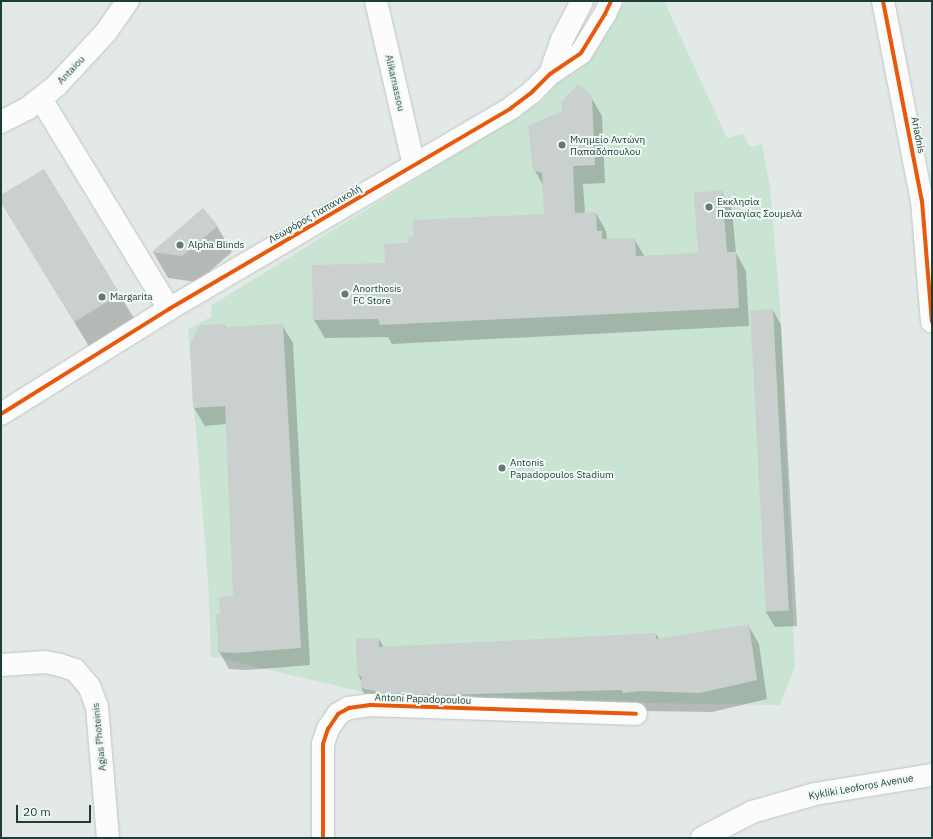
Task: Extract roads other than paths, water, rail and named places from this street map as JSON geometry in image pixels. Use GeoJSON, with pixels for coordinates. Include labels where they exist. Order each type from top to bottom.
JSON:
{"type":"FeatureCollection","features":[{"type":"Feature","properties":{"kind":"street","name":"Antaiou"},"geometry":{"type":"LineString","coordinates":[[1,122],[41,99],[78,64],[106,32],[128,1]]}},
{"type":"Feature","properties":{"kind":"street","name":"Alikarnassou"},"geometry":{"type":"LineString","coordinates":[[376,1],[414,165]]}},
{"type":"Feature","properties":{"kind":"street","name":"Λεωφόρος Παπανικολή"},"geometry":{"type":"LineString","coordinates":[[550,74],[562,40],[582,1]]}},
{"type":"Feature","properties":{"kind":"street","name":"Λεωφόρος Παπανικολή"},"geometry":{"type":"LineString","coordinates":[[1,414],[169,309],[511,108],[532,92],[550,74],[581,53],[605,14],[611,1]]}},
{"type":"Feature","properties":{"kind":"street","name":"Ariadnis"},"geometry":{"type":"LineString","coordinates":[[883,1],[922,201],[932,322]]}},
{"type":"Feature","properties":{"kind":"street"},"geometry":{"type":"LineString","coordinates":[[41,99],[169,309]]}},
{"type":"Feature","properties":{"kind":"street","name":"Agias Photeinis"},"geometry":{"type":"LineString","coordinates":[[1,665],[31,662],[60,665],[75,670],[89,686],[97,708],[108,838]]}},
{"type":"Feature","properties":{"kind":"street","name":"Antoni Papadopoulou"},"geometry":{"type":"LineString","coordinates":[[323,838],[323,744],[328,729],[338,714],[349,708],[370,705],[636,714]]}},
{"type":"Feature","properties":{"kind":"street","name":"Kykliki Leoforos Avenue"},"geometry":{"type":"LineString","coordinates":[[702,838],[752,812],[815,794],[932,775]]}},
{"type":"Feature","properties":{"kind":"place","name":"Μνημείο Αντώνη Παπαδόπουλου"},"geometry":{"type":"Point","coordinates":[562,145]}},
{"type":"Feature","properties":{"kind":"place","name":"Εκκλησία Παναγίας Σουμελά"},"geometry":{"type":"Point","coordinates":[709,207]}},
{"type":"Feature","properties":{"kind":"place","name":"Alpha Blinds"},"geometry":{"type":"Point","coordinates":[180,245]}},
{"type":"Feature","properties":{"kind":"place","name":"Anorthosis FC Store"},"geometry":{"type":"Point","coordinates":[345,294]}},
{"type":"Feature","properties":{"kind":"place","name":"Margarita"},"geometry":{"type":"Point","coordinates":[102,297]}},
{"type":"Feature","properties":{"kind":"place","name":"Antonis Papadopoulos Stadium"},"geometry":{"type":"Point","coordinates":[502,468]}}]}
